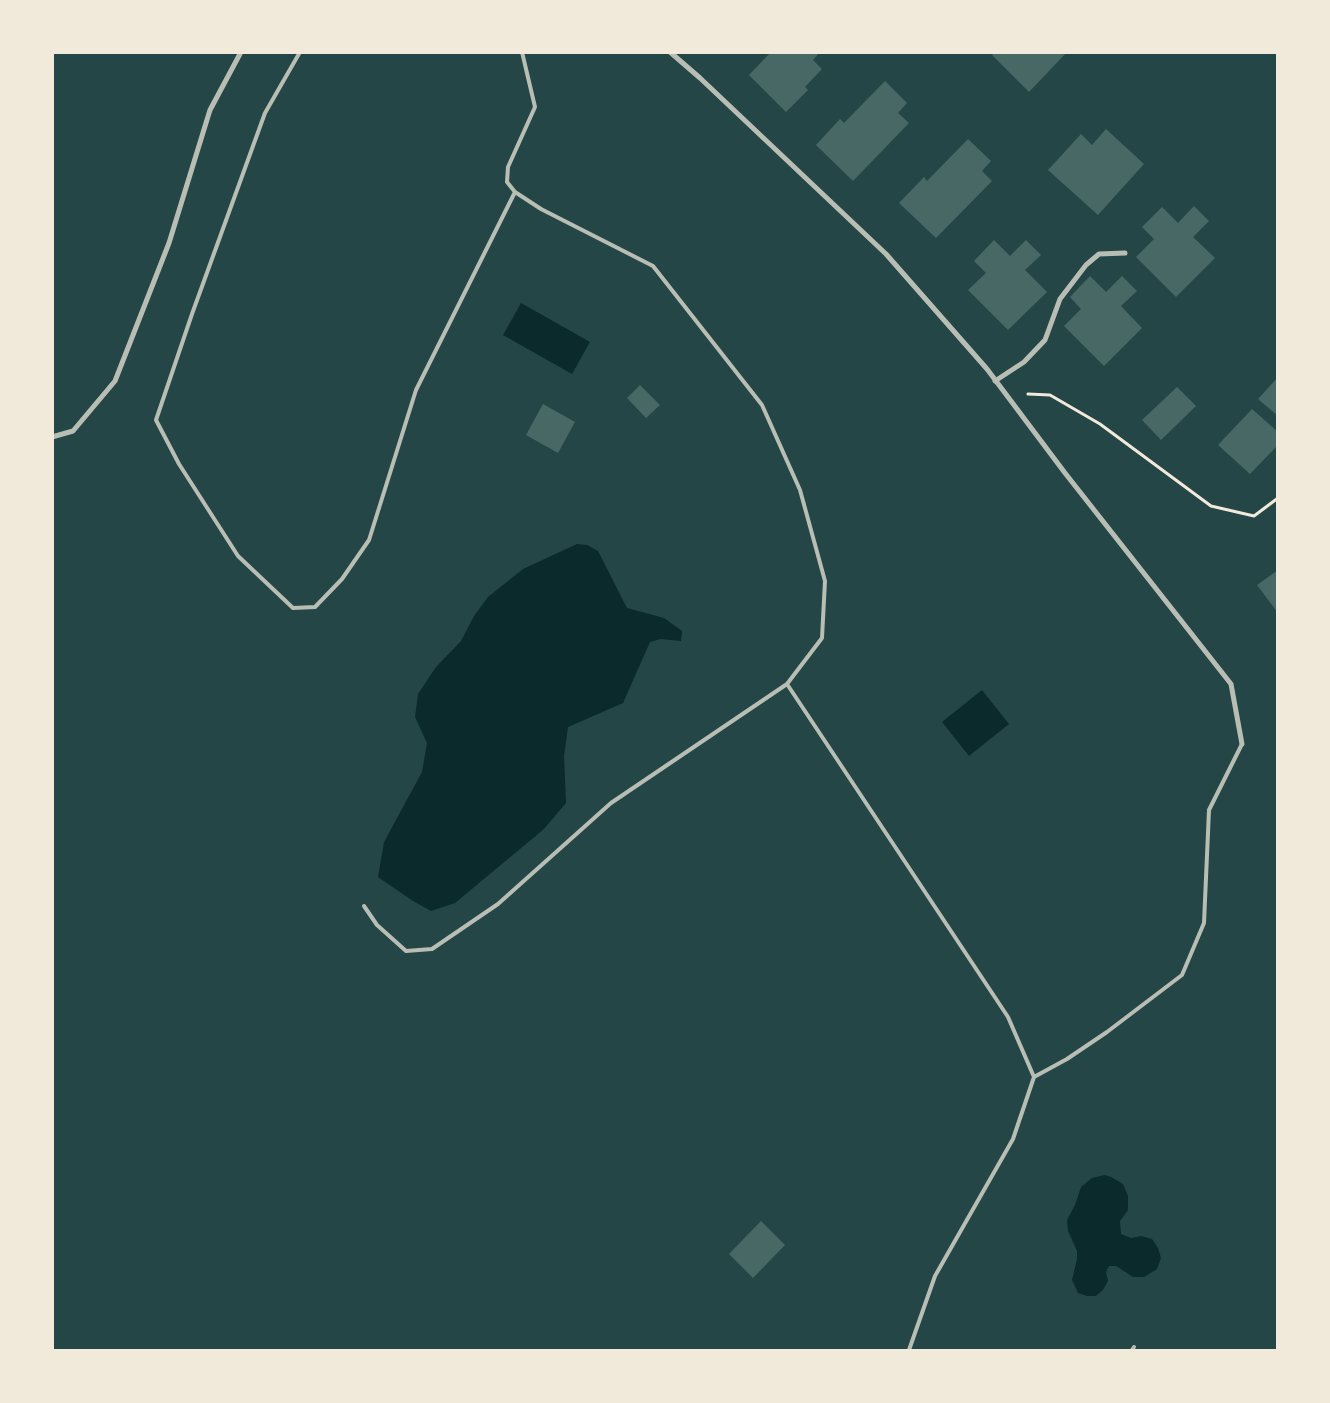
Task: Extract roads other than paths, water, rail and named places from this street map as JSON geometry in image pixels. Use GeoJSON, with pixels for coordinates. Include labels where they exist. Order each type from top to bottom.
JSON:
{"type":"FeatureCollection","features":[{"type":"Feature","properties":{"kind":"street"},"geometry":{"type":"LineString","coordinates":[[52,437],[73,431],[115,381],[169,243],[210,110],[241,52]]}},
{"type":"Feature","properties":{"kind":"street"},"geometry":{"type":"LineString","coordinates":[[670,52],[700,78],[886,254],[995,381],[1231,684],[1242,744]]}},
{"type":"Feature","properties":{"kind":"street"},"geometry":{"type":"LineString","coordinates":[[995,381],[1024,362],[1045,340],[1060,300],[1086,265],[1099,254],[1124,253]]}},
{"type":"Feature","properties":{"kind":"lane"},"geometry":{"type":"LineString","coordinates":[[300,52],[265,113],[195,305],[156,420],[179,464],[238,556],[293,608],[315,607],[342,579],[369,540],[416,390],[515,192]]}},
{"type":"Feature","properties":{"kind":"lane"},"geometry":{"type":"LineString","coordinates":[[364,906],[377,926],[406,951],[432,949],[498,904],[611,802],[787,684],[822,638],[825,581],[800,490],[762,405],[653,266],[541,208],[515,192],[507,182],[508,167],[535,107],[522,52]]}},
{"type":"Feature","properties":{"kind":"lane"},"geometry":{"type":"LineString","coordinates":[[787,684],[1008,1017],[1034,1076],[1014,1139],[935,1276],[909,1350]]}},
{"type":"Feature","properties":{"kind":"lane"},"geometry":{"type":"LineString","coordinates":[[1034,1076],[1067,1059],[1107,1032],[1182,975],[1204,923],[1209,810],[1242,744]]}}]}
